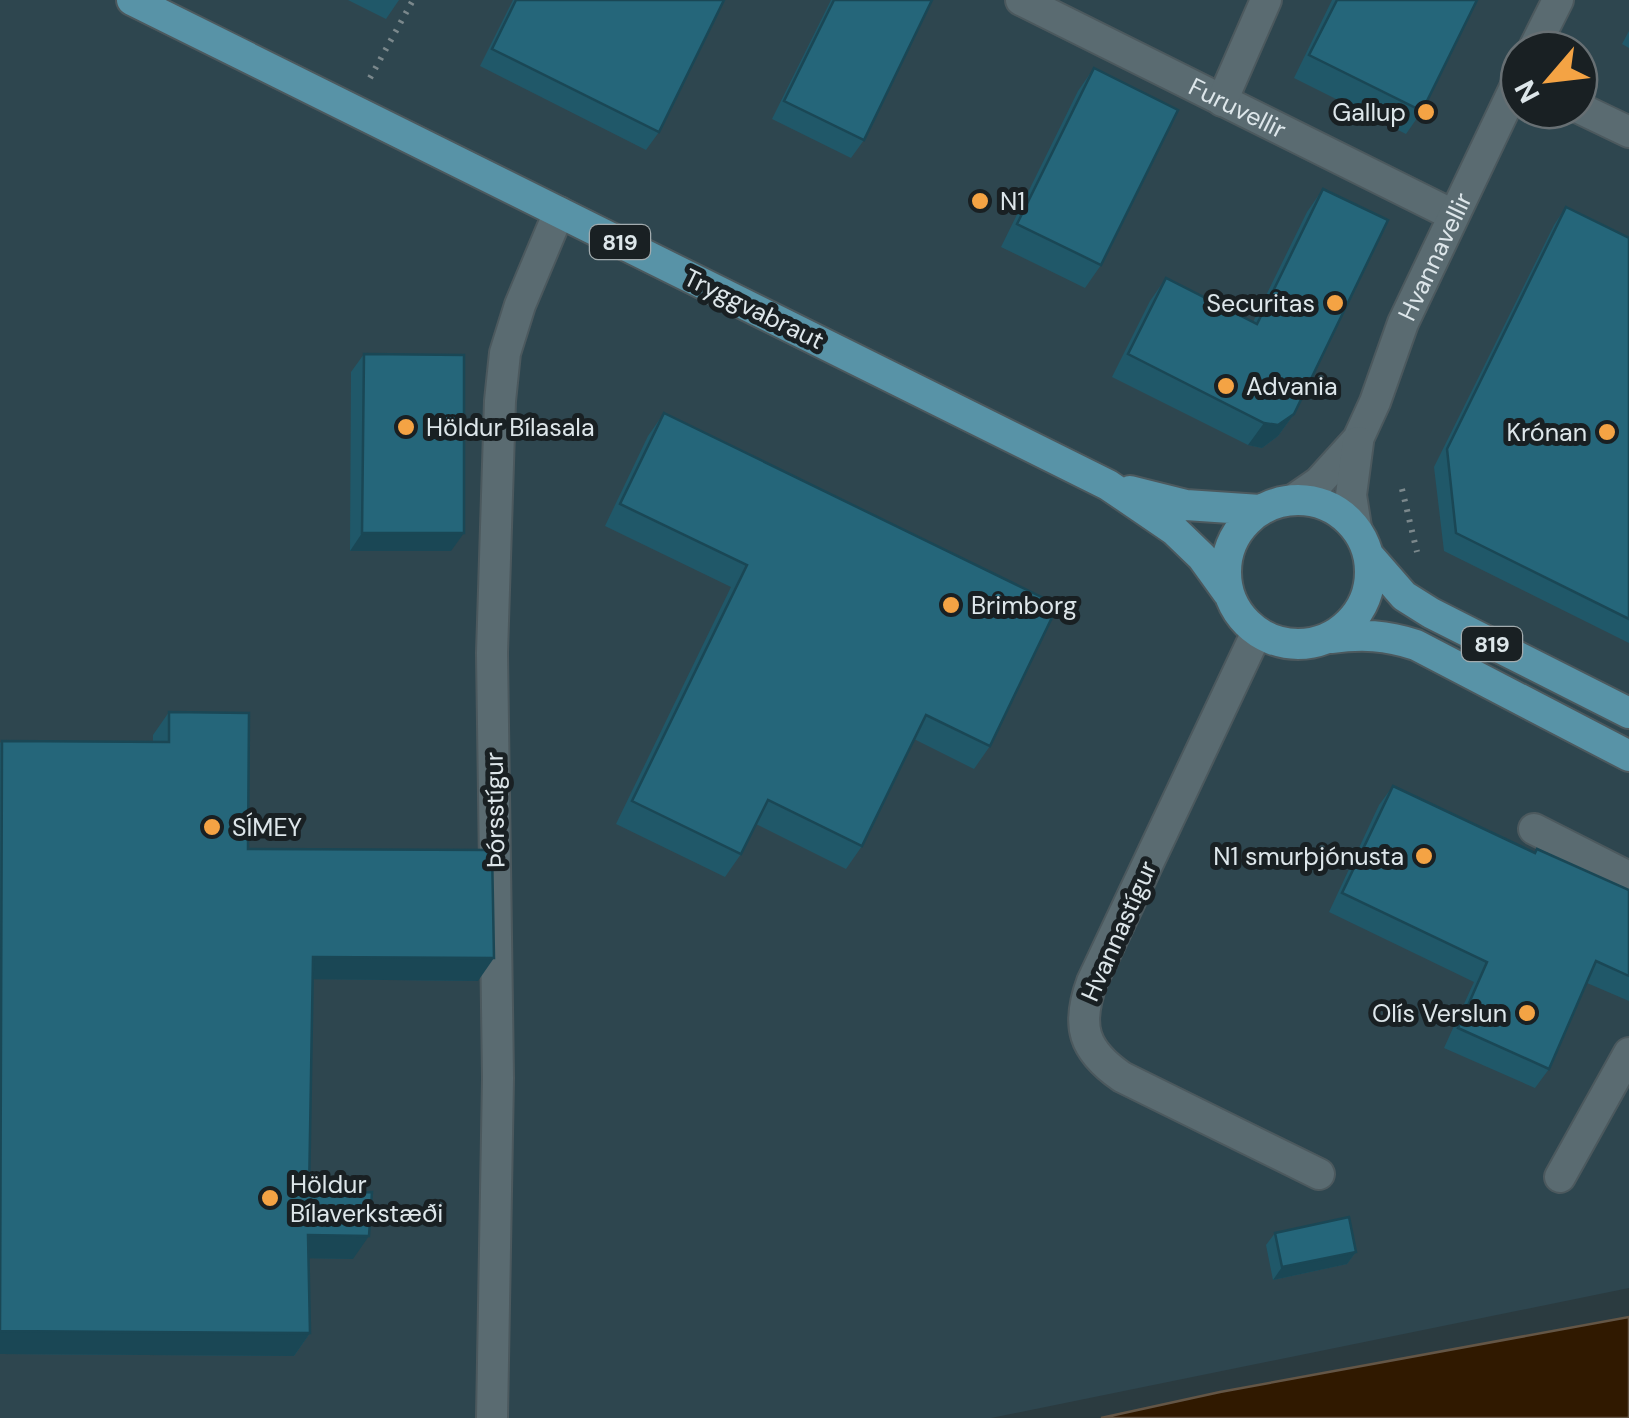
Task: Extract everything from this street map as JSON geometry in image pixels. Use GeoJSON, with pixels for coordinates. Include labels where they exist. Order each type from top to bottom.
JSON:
{"type":"FeatureCollection","features":[{"type":"Feature","properties":{"kind":"main road","name":"Tryggvabraut"},"geometry":{"type":"LineString","coordinates":[[132,0],[1108,485],[1174,530],[1202,557],[1239,615],[1257,632]]}},
{"type":"Feature","properties":{"kind":"main road","name":"Tryggvabraut"},"geometry":{"type":"LineString","coordinates":[[1108,485],[1186,505],[1260,510],[1292,500]]}},
{"type":"Feature","properties":{"kind":"main road"},"geometry":{"type":"LineString","coordinates":[[1292,500],[1327,505],[1356,527]]}},
{"type":"Feature","properties":{"kind":"main road"},"geometry":{"type":"LineString","coordinates":[[1228,593],[1226,568],[1231,545],[1242,525],[1260,510]]}},
{"type":"Feature","properties":{"kind":"main road","name":"819"},"geometry":{"type":"LineString","coordinates":[[1356,527],[1370,557],[1404,596],[1431,614],[1629,713]]}},
{"type":"Feature","properties":{"kind":"main road"},"geometry":{"type":"LineString","coordinates":[[1329,638],[1349,624],[1364,604],[1371,580],[1370,557]]}},
{"type":"Feature","properties":{"kind":"main road","name":"819"},"geometry":{"type":"LineString","coordinates":[[1257,632],[1280,642],[1304,644],[1361,634],[1389,636],[1416,646],[1629,756]]}},
{"type":"Feature","properties":{"kind":"street","name":"Furuvellir"},"geometry":{"type":"LineString","coordinates":[[1022,0],[1452,216]]}},
{"type":"Feature","properties":{"kind":"street"},"geometry":{"type":"LineString","coordinates":[[1543,30],[1558,0]]}},
{"type":"Feature","properties":{"kind":"street"},"geometry":{"type":"LineString","coordinates":[[1222,100],[1262,2]]}},
{"type":"Feature","properties":{"kind":"street"},"geometry":{"type":"LineString","coordinates":[[1599,118],[1629,132]]}},
{"type":"Feature","properties":{"kind":"street","name":"Hvannavellir"},"geometry":{"type":"LineString","coordinates":[[1356,527],[1351,495],[1358,439],[1403,322],[1499,120]]}},
{"type":"Feature","properties":{"kind":"street","name":"Þórsstígur"},"geometry":{"type":"LineString","coordinates":[[492,1418],[498,1132],[492,653],[500,401],[504,353],[558,212]]}},
{"type":"Feature","properties":{"kind":"street","name":"Hvannavellir"},"geometry":{"type":"LineString","coordinates":[[1292,500],[1319,482],[1358,439]]}},
{"type":"Feature","properties":{"kind":"street","name":"Hvannastígur"},"geometry":{"type":"LineString","coordinates":[[1257,632],[1092,982],[1083,1007],[1086,1038],[1100,1062],[1122,1076],[1319,1174]]}},
{"type":"Feature","properties":{"kind":"street"},"geometry":{"type":"LineString","coordinates":[[1534,829],[1629,876]]}},
{"type":"Feature","properties":{"kind":"street"},"geometry":{"type":"LineString","coordinates":[[1560,1178],[1629,1053]]}},
{"type":"Feature","properties":{"kind":"path"},"geometry":{"type":"LineString","coordinates":[[352,109],[412,0]]}},
{"type":"Feature","properties":{"kind":"path"},"geometry":{"type":"LineString","coordinates":[[1402,489],[1421,566]]}},
{"type":"Feature","properties":{"kind":"shaded area"},"geometry":{"type":"Polygon","coordinates":[[[0,0],[1629,0],[1629,1288],[991,1418],[0,1418],[0,0]]]}},
{"type":"Feature","properties":{"kind":"shaded area"},"geometry":{"type":"Polygon","coordinates":[[[1629,1317],[1629,1418],[1101,1418],[1220,1392],[1629,1317]]]}},
{"type":"Feature","properties":{"kind":"building"},"geometry":{"type":"Polygon","coordinates":[[[516,0],[724,0],[659,132],[492,49],[516,0]]]}},
{"type":"Feature","properties":{"kind":"building"},"geometry":{"type":"Polygon","coordinates":[[[834,0],[932,0],[864,140],[784,101],[834,0]]]}},
{"type":"Feature","properties":{"kind":"building"},"geometry":{"type":"Polygon","coordinates":[[[1337,0],[1477,0],[1422,111],[1309,55],[1337,0]]]}},
{"type":"Feature","properties":{"kind":"building"},"geometry":{"type":"Polygon","coordinates":[[[1094,68],[1178,110],[1101,265],[1017,224],[1094,68]]]}},
{"type":"Feature","properties":{"kind":"building"},"geometry":{"type":"Polygon","coordinates":[[[1323,189],[1388,220],[1294,414],[1278,425],[1264,423],[1128,354],[1166,278],[1257,324],[1323,189]]]}},
{"type":"Feature","properties":{"kind":"building"},"geometry":{"type":"Polygon","coordinates":[[[1566,207],[1629,238],[1629,619],[1456,533],[1447,449],[1566,207]]]}},
{"type":"Feature","properties":{"kind":"building"},"geometry":{"type":"Polygon","coordinates":[[[364,354],[464,355],[464,533],[362,533],[364,354]]]}},
{"type":"Feature","properties":{"kind":"building"},"geometry":{"type":"Polygon","coordinates":[[[664,413],[1058,605],[990,746],[926,715],[862,846],[768,800],[741,854],[632,801],[747,565],[620,504],[664,413]]]}},
{"type":"Feature","properties":{"kind":"building"},"geometry":{"type":"Polygon","coordinates":[[[169,712],[249,713],[248,849],[492,850],[494,958],[313,957],[309,1194],[372,1192],[369,1236],[308,1235],[310,1333],[0,1331],[2,741],[169,742],[169,712]]]}},
{"type":"Feature","properties":{"kind":"building"},"geometry":{"type":"Polygon","coordinates":[[[1393,786],[1535,853],[1537,849],[1629,890],[1629,976],[1596,961],[1549,1069],[1458,1028],[1487,962],[1342,893],[1393,786]]]}},
{"type":"Feature","properties":{"kind":"building"},"geometry":{"type":"Polygon","coordinates":[[[1349,1217],[1356,1252],[1282,1267],[1275,1233],[1349,1217]]]}},
{"type":"Feature","properties":{"kind":"place","name":"Gallup"},"geometry":{"type":"Point","coordinates":[1426,112]}},
{"type":"Feature","properties":{"kind":"place","name":"N1"},"geometry":{"type":"Point","coordinates":[980,201]}},
{"type":"Feature","properties":{"kind":"place","name":"Securitas"},"geometry":{"type":"Point","coordinates":[1335,303]}},
{"type":"Feature","properties":{"kind":"place","name":"Advania"},"geometry":{"type":"Point","coordinates":[1226,386]}},
{"type":"Feature","properties":{"kind":"place","name":"Höldur Bílasala"},"geometry":{"type":"Point","coordinates":[406,427]}},
{"type":"Feature","properties":{"kind":"place","name":"Krónan"},"geometry":{"type":"Point","coordinates":[1607,432]}},
{"type":"Feature","properties":{"kind":"place","name":"Brimborg"},"geometry":{"type":"Point","coordinates":[951,605]}},
{"type":"Feature","properties":{"kind":"place","name":"SÍMEY"},"geometry":{"type":"Point","coordinates":[212,827]}},
{"type":"Feature","properties":{"kind":"place","name":"N1 smurþjónusta"},"geometry":{"type":"Point","coordinates":[1424,856]}},
{"type":"Feature","properties":{"kind":"place","name":"Olís Verslun"},"geometry":{"type":"Point","coordinates":[1527,1013]}},
{"type":"Feature","properties":{"kind":"place","name":"Höldur Bílaverkstæði"},"geometry":{"type":"Point","coordinates":[270,1198]}}]}
